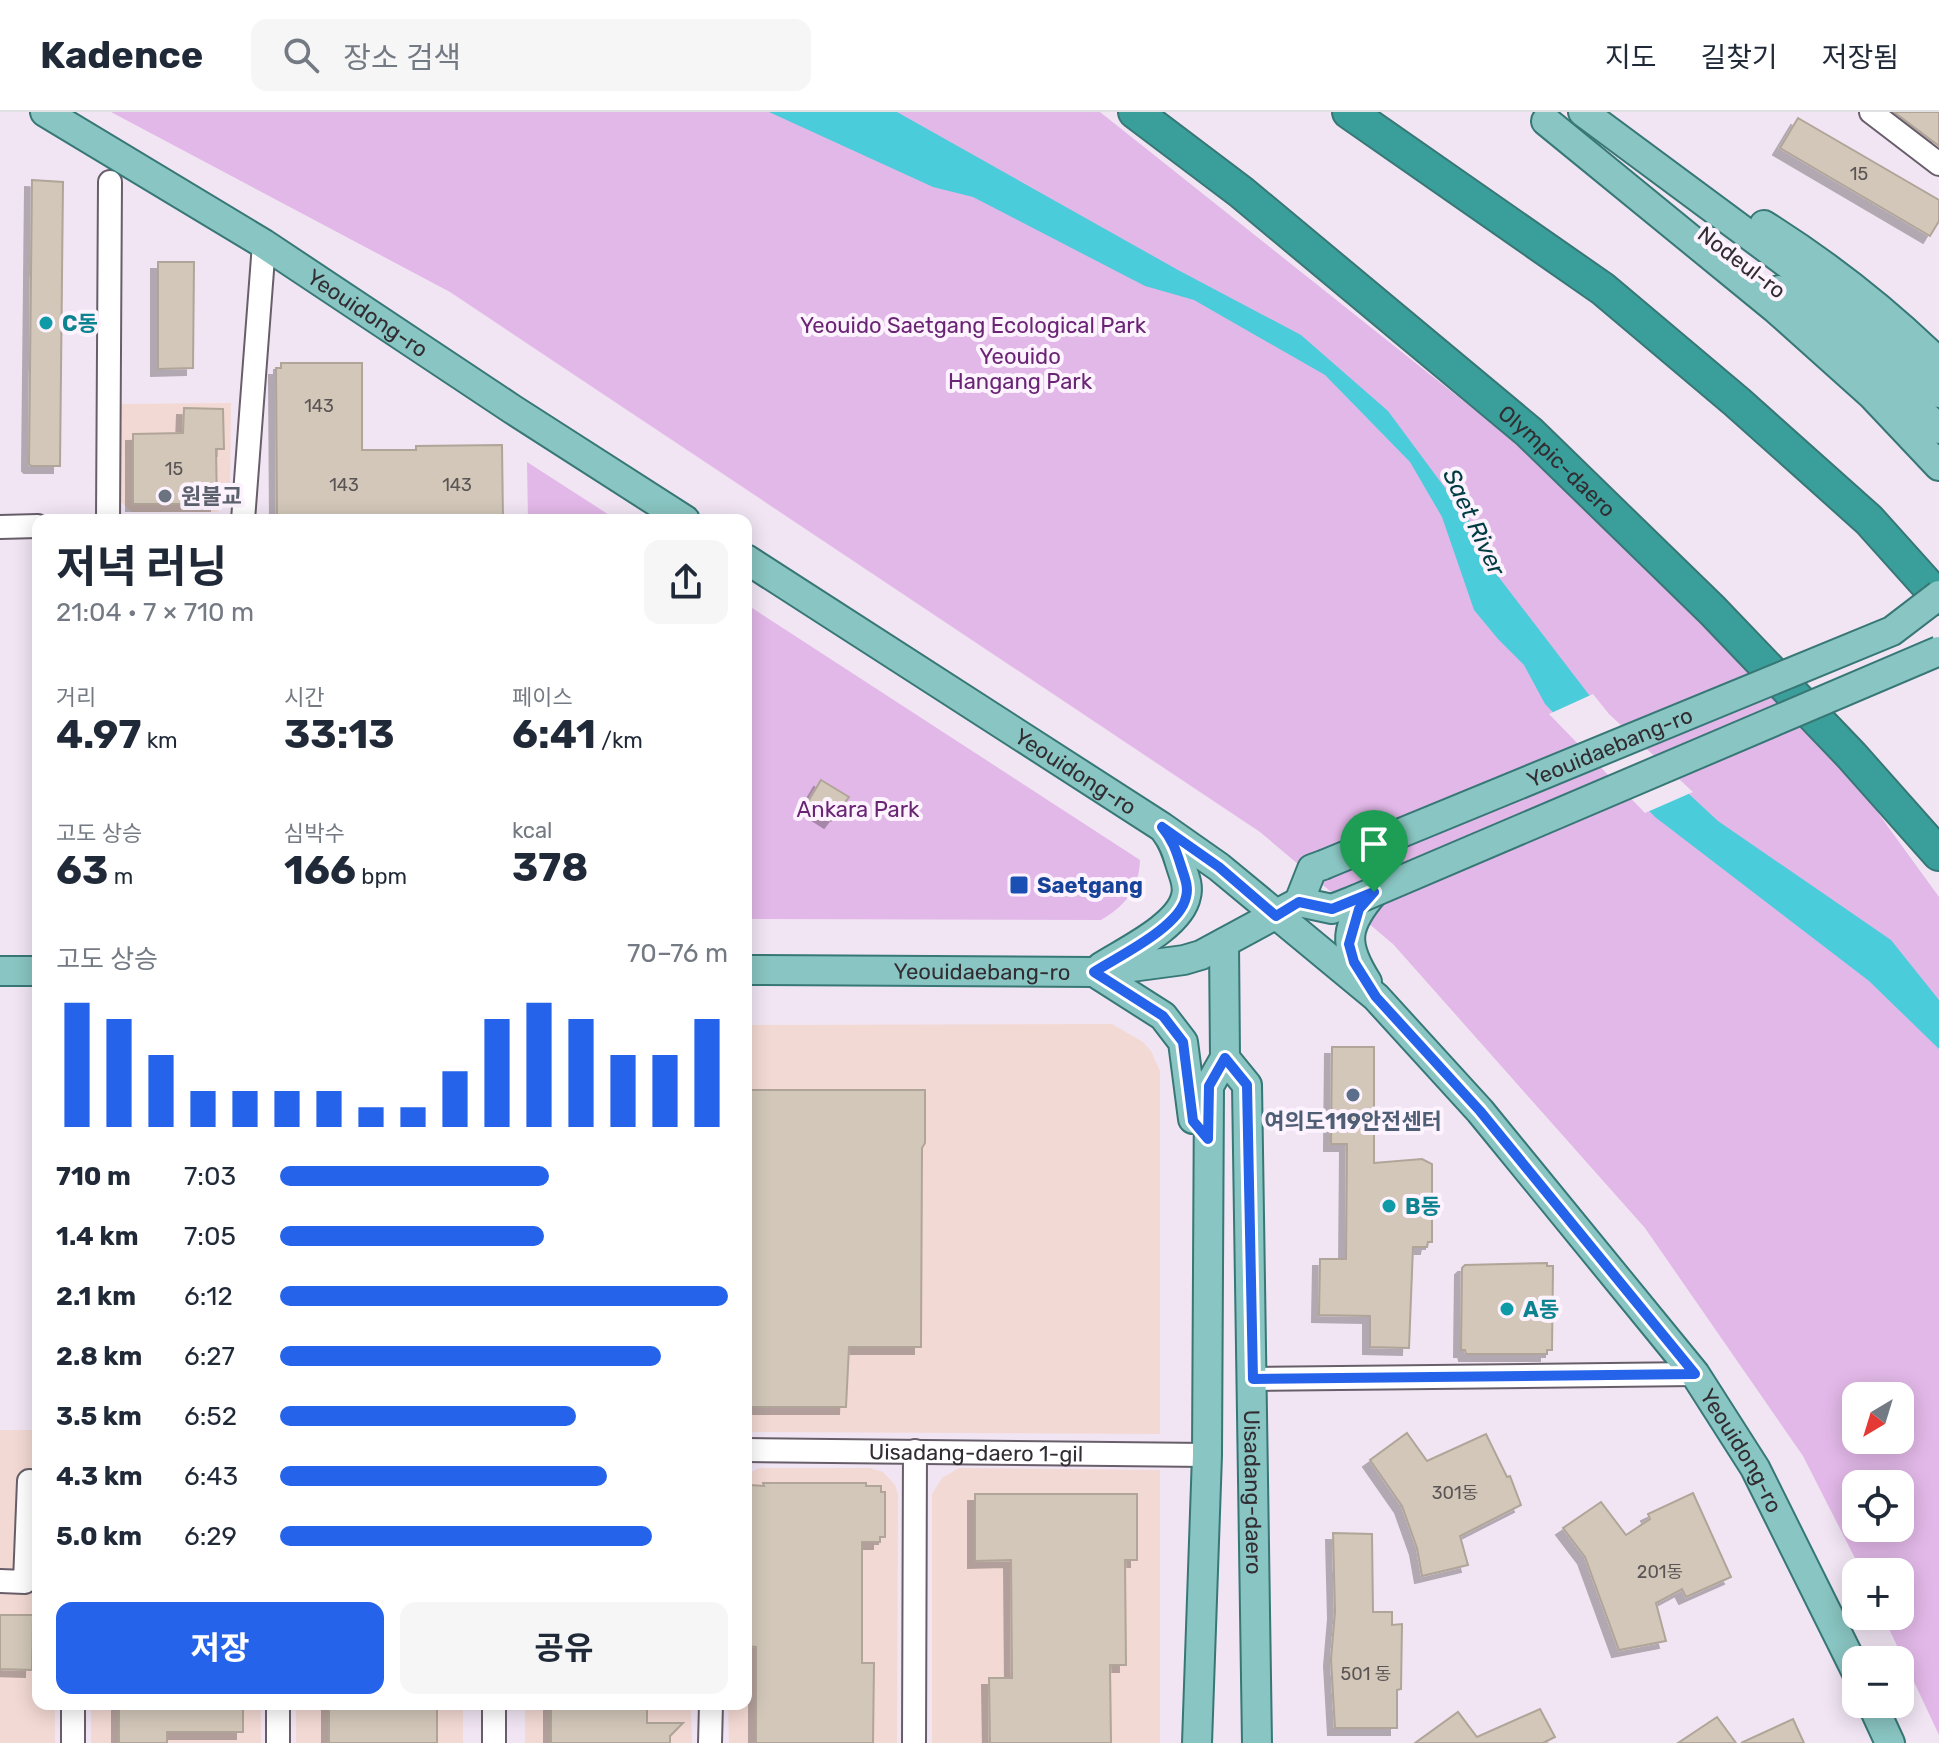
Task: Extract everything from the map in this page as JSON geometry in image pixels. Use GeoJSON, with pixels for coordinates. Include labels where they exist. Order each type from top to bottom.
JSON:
{"type":"FeatureCollection","features":[{"type":"Feature","properties":{"kind":"highway","name":"Olympic-daero"},"geometry":{"type":"LineString","coordinates":[[1135,112],[1241,192],[1529,432],[1723,621],[1851,755],[1939,854]]}},
{"type":"Feature","properties":{"kind":"highway"},"geometry":{"type":"LineString","coordinates":[[1349,112],[1603,289],[1737,402],[1869,520],[1939,596]]}},
{"type":"Feature","properties":{"kind":"main road","name":"Yeouidong-ro"},"geometry":{"type":"LineString","coordinates":[[45,112],[264,244],[676,514]]}},
{"type":"Feature","properties":{"kind":"main road"},"geometry":{"type":"LineString","coordinates":[[1585,112],[1806,252],[1919,343],[1939,363]]}},
{"type":"Feature","properties":{"kind":"main road","name":"Nodeul-ro"},"geometry":{"type":"LineString","coordinates":[[1585,112],[1842,304],[1939,393]]}},
{"type":"Feature","properties":{"kind":"main road"},"geometry":{"type":"LineString","coordinates":[[1539,117],[1776,309],[1871,394],[1939,466]]}},
{"type":"Feature","properties":{"kind":"main road","name":"Nodeul-ro"},"geometry":{"type":"LineString","coordinates":[[1539,117],[1841,336],[1939,429]]}},
{"type":"Feature","properties":{"kind":"main road","name":"Yeouidong-ro"},"geometry":{"type":"LineString","coordinates":[[752,563],[1288,909],[1376,997],[1480,1111],[1695,1374],[1755,1468],[1844,1646]]}},
{"type":"Feature","properties":{"kind":"main road"},"geometry":{"type":"LineString","coordinates":[[1892,631],[1939,596]]}},
{"type":"Feature","properties":{"kind":"main road","name":"Yeouidaebang-ro"},"geometry":{"type":"LineString","coordinates":[[1288,909],[1312,869],[1939,612]]}},
{"type":"Feature","properties":{"kind":"main road","name":"Yeouidaebang-ro"},"geometry":{"type":"LineString","coordinates":[[752,970],[1094,972],[1184,960],[1201,955],[1288,909],[1332,909],[1363,900],[1939,651]]}},
{"type":"Feature","properties":{"kind":"main road"},"geometry":{"type":"LineString","coordinates":[[1162,827],[1173,841],[1187,886],[1183,907],[1172,921],[1094,972],[1163,1016],[1183,1042],[1193,1121],[1208,1139]]}},
{"type":"Feature","properties":{"kind":"main road"},"geometry":{"type":"LineString","coordinates":[[1363,900],[1349,944],[1354,962],[1376,997]]}},
{"type":"Feature","properties":{"kind":"main road","name":"Uisadang-daero"},"geometry":{"type":"LineString","coordinates":[[1197,1743],[1207,1455],[1209,1086],[1225,1058],[1224,943]]}},
{"type":"Feature","properties":{"kind":"main road"},"geometry":{"type":"LineString","coordinates":[[0,971],[32,971]]}},
{"type":"Feature","properties":{"kind":"main road","name":"Uisadang-daero"},"geometry":{"type":"LineString","coordinates":[[1225,1058],[1247,1085],[1257,1743]]}},
{"type":"Feature","properties":{"kind":"main road"},"geometry":{"type":"LineString","coordinates":[[1878,1718],[1890,1743]]}},
{"type":"Feature","properties":{"kind":"street"},"geometry":{"type":"LineString","coordinates":[[1887,116],[1939,164]]}},
{"type":"Feature","properties":{"kind":"street"},"geometry":{"type":"LineString","coordinates":[[108,514],[110,182]]}},
{"type":"Feature","properties":{"kind":"street"},"geometry":{"type":"LineString","coordinates":[[243,514],[264,244]]}},
{"type":"Feature","properties":{"kind":"street"},"geometry":{"type":"LineString","coordinates":[[0,527],[32,526]]}},
{"type":"Feature","properties":{"kind":"street"},"geometry":{"type":"LineString","coordinates":[[1253,1379],[1695,1374]]}},
{"type":"Feature","properties":{"kind":"street","name":"Uisadang-daero 1-gil"},"geometry":{"type":"LineString","coordinates":[[752,1450],[1207,1455]]}},
{"type":"Feature","properties":{"kind":"street"},"geometry":{"type":"LineString","coordinates":[[914,1743],[915,1451]]}},
{"type":"Feature","properties":{"kind":"street"},"geometry":{"type":"LineString","coordinates":[[0,1581],[25,1582],[29,1481]]}},
{"type":"Feature","properties":{"kind":"street"},"geometry":{"type":"LineString","coordinates":[[73,1710],[73,1743]]}},
{"type":"Feature","properties":{"kind":"street"},"geometry":{"type":"LineString","coordinates":[[278,1710],[278,1743]]}},
{"type":"Feature","properties":{"kind":"street"},"geometry":{"type":"LineString","coordinates":[[494,1710],[494,1743]]}},
{"type":"Feature","properties":{"kind":"street"},"geometry":{"type":"LineString","coordinates":[[710,1743],[711,1710]]}},
{"type":"Feature","properties":{"kind":"shaded area"},"geometry":{"type":"Polygon","coordinates":[[[231,403],[230,500],[217,512],[132,512],[120,501],[120,404],[231,403]]]}},
{"type":"Feature","properties":{"kind":"shaded area"},"geometry":{"type":"Polygon","coordinates":[[[1112,1024],[1143,1042],[1160,1071],[1160,1434],[752,1432],[752,1025],[1112,1024]]]}},
{"type":"Feature","properties":{"kind":"shaded area"},"geometry":{"type":"Polygon","coordinates":[[[0,1430],[32,1430],[32,1710],[55,1710],[55,1743],[0,1743],[0,1430]]]}},
{"type":"Feature","properties":{"kind":"shaded area"},"geometry":{"type":"Polygon","coordinates":[[[759,1468],[870,1468],[883,1472],[895,1485],[898,1494],[897,1743],[729,1743],[728,1710],[752,1710],[752,1472],[759,1468]]]}},
{"type":"Feature","properties":{"kind":"shaded area"},"geometry":{"type":"Polygon","coordinates":[[[959,1468],[1160,1470],[1160,1743],[932,1743],[932,1494],[942,1478],[959,1468]]]}},
{"type":"Feature","properties":{"kind":"shaded area"},"geometry":{"type":"Polygon","coordinates":[[[91,1710],[261,1710],[261,1743],[91,1743],[91,1710]]]}},
{"type":"Feature","properties":{"kind":"shaded area"},"geometry":{"type":"Polygon","coordinates":[[[296,1710],[463,1710],[463,1743],[296,1743],[296,1710]]]}},
{"type":"Feature","properties":{"kind":"shaded area"},"geometry":{"type":"Polygon","coordinates":[[[525,1710],[691,1710],[692,1743],[525,1743],[525,1710]]]}},
{"type":"Feature","properties":{"kind":"green space","name":"Yeouido Hangang Park"},"geometry":{"type":"Polygon","coordinates":[[[111,112],[1100,112],[1574,489],[1860,788],[1939,897],[1939,1735],[1914,1682],[1914,1646],[1897,1646],[1890,1630],[1914,1630],[1914,1558],[1855,1558],[1847,1542],[1914,1542],[1914,1470],[1842,1470],[1842,1533],[1803,1456],[1645,1228],[1393,944],[1260,832],[450,292],[111,112]]]}},
{"type":"Feature","properties":{"kind":"green space"},"geometry":{"type":"Polygon","coordinates":[[[527,462],[608,514],[528,514],[527,462]]]}},
{"type":"Feature","properties":{"kind":"green space","name":"Ankara Park"},"geometry":{"type":"Polygon","coordinates":[[[752,608],[1140,860],[1137,880],[1129,896],[1101,920],[752,919],[752,608]]]}},
{"type":"Feature","properties":{"kind":"water"},"geometry":{"type":"Polygon","coordinates":[[[769,112],[897,112],[1178,270],[1301,335],[1388,411],[1474,527],[1494,571],[1606,717],[1718,821],[1891,940],[1939,1000],[1939,1049],[1869,981],[1655,817],[1545,704],[1524,665],[1474,610],[1442,517],[1410,462],[1325,375],[1194,300],[1145,286],[973,197],[933,187],[769,112]]]}},
{"type":"Feature","properties":{"kind":"pier"},"geometry":{"type":"Polygon","coordinates":[[[1593,694],[1609,714],[1693,792],[1645,813],[1549,714],[1593,694]]]}},
{"type":"Feature","properties":{"kind":"building"},"geometry":{"type":"Polygon","coordinates":[[[1894,112],[1939,112],[1939,146],[1894,112]]]}},
{"type":"Feature","properties":{"kind":"building"},"geometry":{"type":"Polygon","coordinates":[[[1798,118],[1939,200],[1939,221],[1930,236],[1780,148],[1798,118]]]}},
{"type":"Feature","properties":{"kind":"building","name":"C동"},"geometry":{"type":"Polygon","coordinates":[[[32,180],[63,182],[60,466],[29,464],[32,180]]]}},
{"type":"Feature","properties":{"kind":"building"},"geometry":{"type":"Polygon","coordinates":[[[158,262],[194,262],[193,368],[158,369],[158,262]]]}},
{"type":"Feature","properties":{"kind":"building"},"geometry":{"type":"Polygon","coordinates":[[[281,363],[362,363],[362,450],[502,445],[503,514],[277,514],[276,368],[281,368],[281,363]]]}},
{"type":"Feature","properties":{"kind":"building"},"geometry":{"type":"Polygon","coordinates":[[[184,408],[223,409],[224,449],[216,449],[217,504],[133,504],[133,434],[183,433],[184,408]]]}},
{"type":"Feature","properties":{"kind":"building"},"geometry":{"type":"Polygon","coordinates":[[[821,780],[849,797],[831,821],[806,805],[821,780]]]}},
{"type":"Feature","properties":{"kind":"building"},"geometry":{"type":"Polygon","coordinates":[[[1332,1047],[1374,1047],[1374,1163],[1422,1159],[1432,1164],[1432,1242],[1428,1242],[1427,1247],[1413,1247],[1409,1348],[1370,1347],[1370,1316],[1319,1315],[1320,1259],[1346,1259],[1347,1144],[1331,1144],[1332,1047]]]}},
{"type":"Feature","properties":{"kind":"building"},"geometry":{"type":"Polygon","coordinates":[[[752,1090],[925,1090],[921,1347],[849,1347],[846,1407],[752,1407],[752,1090]]]}},
{"type":"Feature","properties":{"kind":"building","name":"A동"},"geometry":{"type":"Polygon","coordinates":[[[1547,1263],[1547,1266],[1553,1266],[1552,1350],[1547,1350],[1547,1354],[1466,1354],[1465,1350],[1461,1350],[1462,1268],[1465,1265],[1547,1263]]]}},
{"type":"Feature","properties":{"kind":"building"},"geometry":{"type":"Polygon","coordinates":[[[1407,1433],[1427,1461],[1486,1434],[1507,1477],[1510,1476],[1521,1505],[1460,1536],[1468,1565],[1422,1576],[1417,1548],[1402,1506],[1370,1460],[1407,1433]]]}},
{"type":"Feature","properties":{"kind":"building"},"geometry":{"type":"Polygon","coordinates":[[[763,1483],[866,1483],[866,1486],[881,1486],[881,1492],[885,1492],[885,1537],[880,1537],[880,1542],[862,1542],[862,1663],[874,1663],[873,1743],[756,1743],[756,1647],[752,1647],[752,1485],[764,1486],[763,1483]]]}},
{"type":"Feature","properties":{"kind":"building"},"geometry":{"type":"Polygon","coordinates":[[[1693,1493],[1731,1577],[1686,1597],[1682,1589],[1656,1603],[1666,1641],[1619,1650],[1585,1557],[1563,1528],[1601,1502],[1626,1535],[1650,1519],[1648,1514],[1693,1493]]]}},
{"type":"Feature","properties":{"kind":"building"},"geometry":{"type":"Polygon","coordinates":[[[975,1494],[1137,1494],[1137,1560],[1125,1560],[1126,1665],[1110,1665],[1111,1743],[990,1743],[989,1678],[1012,1678],[1011,1560],[975,1561],[975,1494]]]}},
{"type":"Feature","properties":{"kind":"building"},"geometry":{"type":"Polygon","coordinates":[[[1333,1533],[1372,1534],[1373,1612],[1392,1612],[1392,1625],[1402,1624],[1397,1728],[1335,1728],[1331,1659],[1335,1612],[1333,1533]]]}},
{"type":"Feature","properties":{"kind":"building"},"geometry":{"type":"Polygon","coordinates":[[[0,1615],[32,1615],[32,1670],[0,1669],[0,1615]]]}},
{"type":"Feature","properties":{"kind":"building"},"geometry":{"type":"Polygon","coordinates":[[[1540,1709],[1555,1737],[1543,1743],[1415,1743],[1458,1712],[1477,1737],[1540,1709]]]}},
{"type":"Feature","properties":{"kind":"building"},"geometry":{"type":"Polygon","coordinates":[[[119,1710],[243,1710],[243,1732],[167,1732],[167,1743],[119,1743],[119,1710]]]}},
{"type":"Feature","properties":{"kind":"building"},"geometry":{"type":"Polygon","coordinates":[[[329,1710],[437,1710],[437,1743],[329,1743],[329,1710]]]}},
{"type":"Feature","properties":{"kind":"building"},"geometry":{"type":"Polygon","coordinates":[[[551,1710],[647,1710],[647,1723],[683,1723],[670,1736],[670,1743],[551,1743],[551,1710]]]}},
{"type":"Feature","properties":{"kind":"building"},"geometry":{"type":"Polygon","coordinates":[[[1717,1717],[1736,1743],[1678,1743],[1717,1717]]]}},
{"type":"Feature","properties":{"kind":"building"},"geometry":{"type":"Polygon","coordinates":[[[1793,1719],[1804,1743],[1741,1743],[1793,1719]]]}},
{"type":"Feature","properties":{"kind":"place","name":"C동"},"geometry":{"type":"Point","coordinates":[46,323]}},
{"type":"Feature","properties":{"kind":"place","name":"원불교"},"geometry":{"type":"Point","coordinates":[165,496]}},
{"type":"Feature","properties":{"kind":"place","name":"Saetgang"},"geometry":{"type":"Point","coordinates":[1019,885]}},
{"type":"Feature","properties":{"kind":"place","name":"여의도119안전센터"},"geometry":{"type":"Point","coordinates":[1353,1095]}},
{"type":"Feature","properties":{"kind":"place","name":"B동"},"geometry":{"type":"Point","coordinates":[1389,1206]}},
{"type":"Feature","properties":{"kind":"place","name":"A동"},"geometry":{"type":"Point","coordinates":[1507,1309]}},
{"type":"Feature","properties":{"kind":"route"},"geometry":{"type":"LineString","coordinates":[[1162,827],[1219,867],[1276,916],[1299,902],[1332,909],[1374,892],[1359,909],[1349,944],[1354,962],[1376,997],[1480,1111],[1695,1374],[1253,1379],[1247,1085],[1225,1058],[1209,1086],[1208,1139],[1193,1121],[1183,1042],[1163,1016],[1094,972],[1172,921],[1183,907],[1187,886],[1173,841],[1162,827]]}},
{"type":"Feature","properties":{"kind":"park label","name":"Yeouido Saetgang Ecological Park"},"geometry":{"type":"Point","coordinates":[973,325]}},
{"type":"Feature","properties":{"kind":"water label","name":"Saet River"},"geometry":{"type":"Point","coordinates":[1474,522]}}]}
